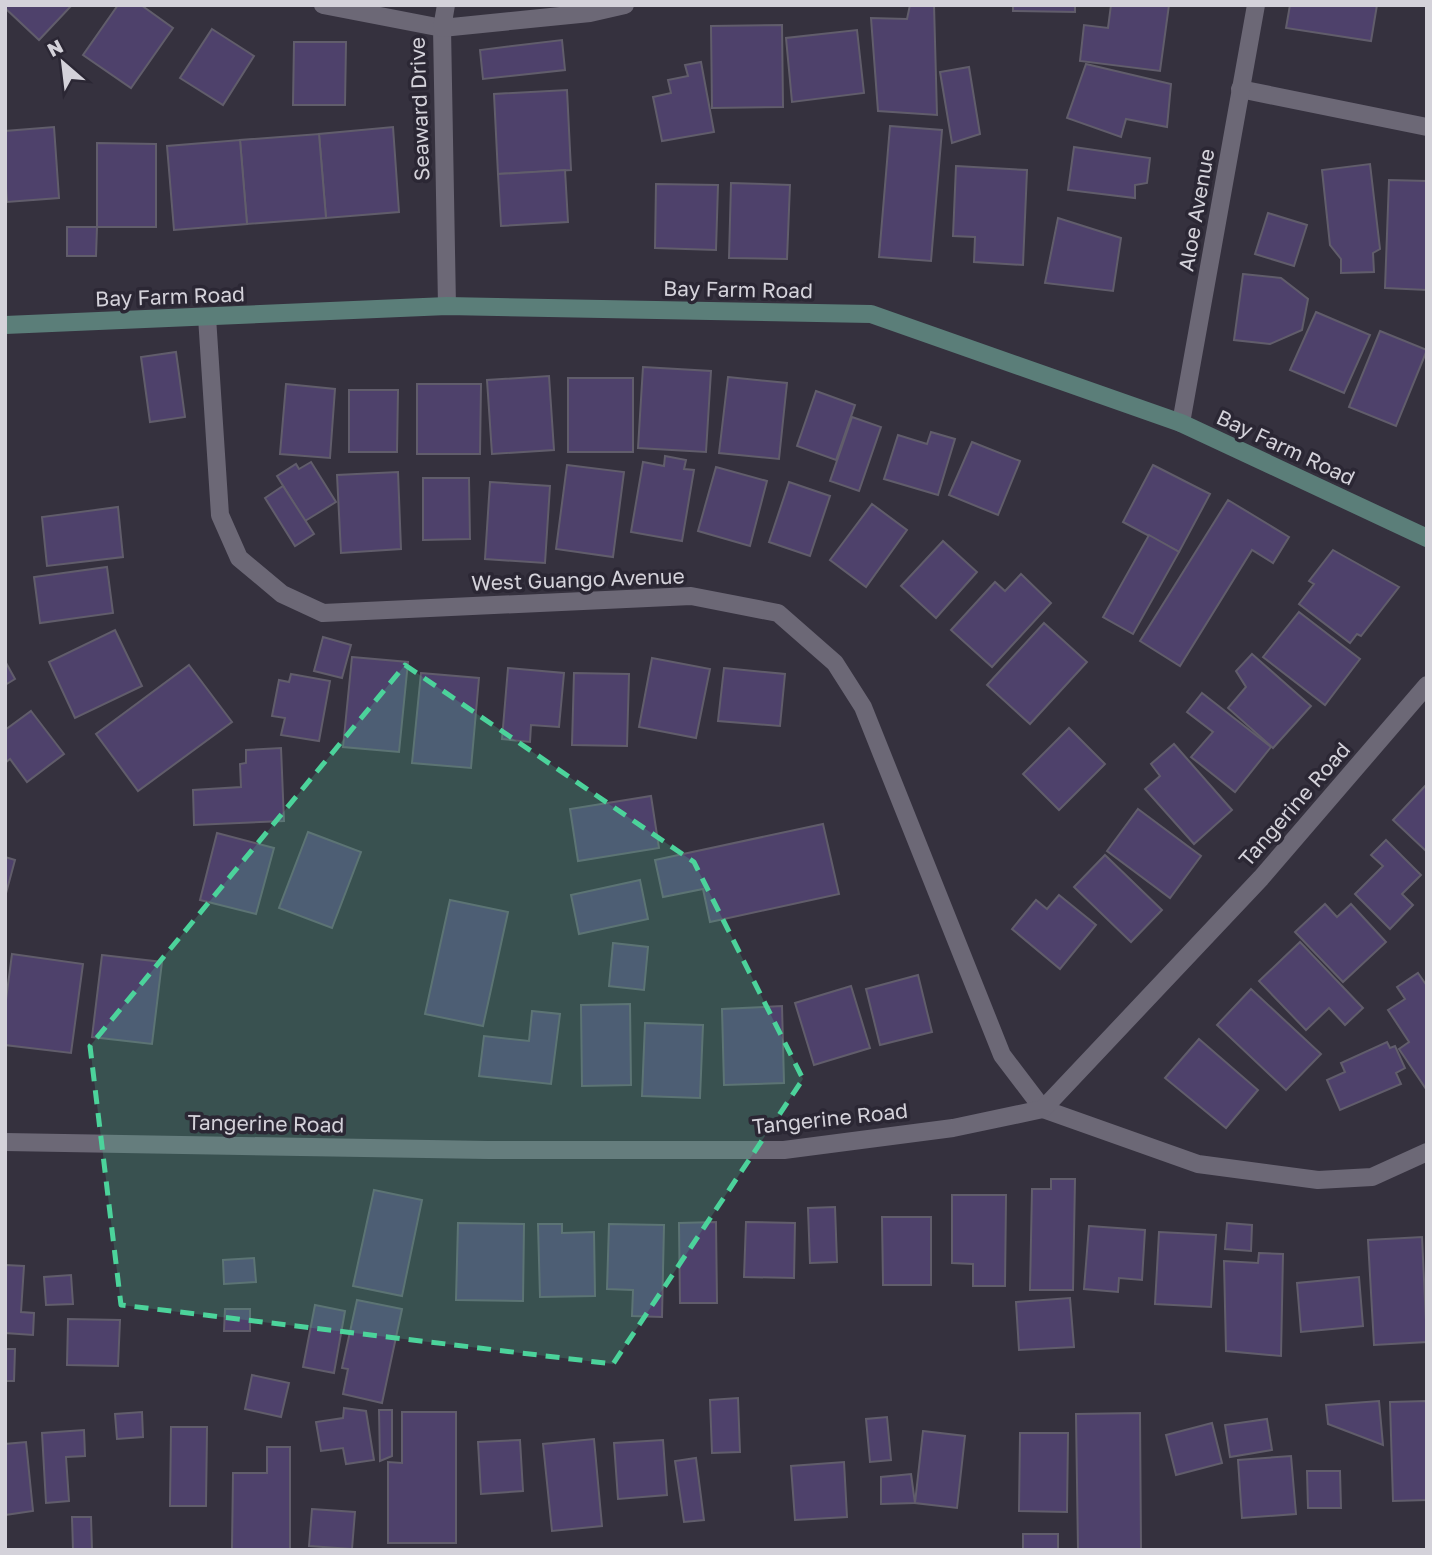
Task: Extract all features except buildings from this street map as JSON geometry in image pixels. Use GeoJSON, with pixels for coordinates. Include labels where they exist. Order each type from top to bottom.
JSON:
{"type":"FeatureCollection","features":[{"type":"Feature","properties":{"kind":"street","name":"Seaward Drive"},"geometry":{"type":"LineString","coordinates":[[323,5],[442,27],[447,306]]}},
{"type":"Feature","properties":{"kind":"street"},"geometry":{"type":"LineString","coordinates":[[446,5],[442,27],[590,13],[625,5]]}},
{"type":"Feature","properties":{"kind":"street","name":"Aloe Avenue"},"geometry":{"type":"LineString","coordinates":[[1181,423],[1256,5]]}},
{"type":"Feature","properties":{"kind":"street"},"geometry":{"type":"LineString","coordinates":[[1240,89],[1427,127]]}},
{"type":"Feature","properties":{"kind":"street","name":"Bay Farm Road"},"geometry":{"type":"LineString","coordinates":[[5,325],[447,306],[871,314],[1181,423],[1427,538]]}},
{"type":"Feature","properties":{"kind":"street","name":"West Guango Avenue"},"geometry":{"type":"LineString","coordinates":[[207,317],[220,515],[239,558],[282,594],[323,613],[691,596],[778,613],[835,663],[863,707],[1002,1055],[1043,1109]]}},
{"type":"Feature","properties":{"kind":"street","name":"Tangerine Road"},"geometry":{"type":"LineString","coordinates":[[5,1142],[488,1150],[784,1150],[953,1128],[1043,1109],[1261,878],[1427,685]]}},
{"type":"Feature","properties":{"kind":"street"},"geometry":{"type":"LineString","coordinates":[[1043,1109],[1198,1164],[1318,1180],[1372,1177],[1427,1152]]}},
{"type":"Feature","properties":{"kind":"highlighted area"},"geometry":{"type":"Polygon","coordinates":[[[405,665],[694,862],[803,1079],[613,1364],[121,1305],[90,1046],[405,665]]]}}]}
